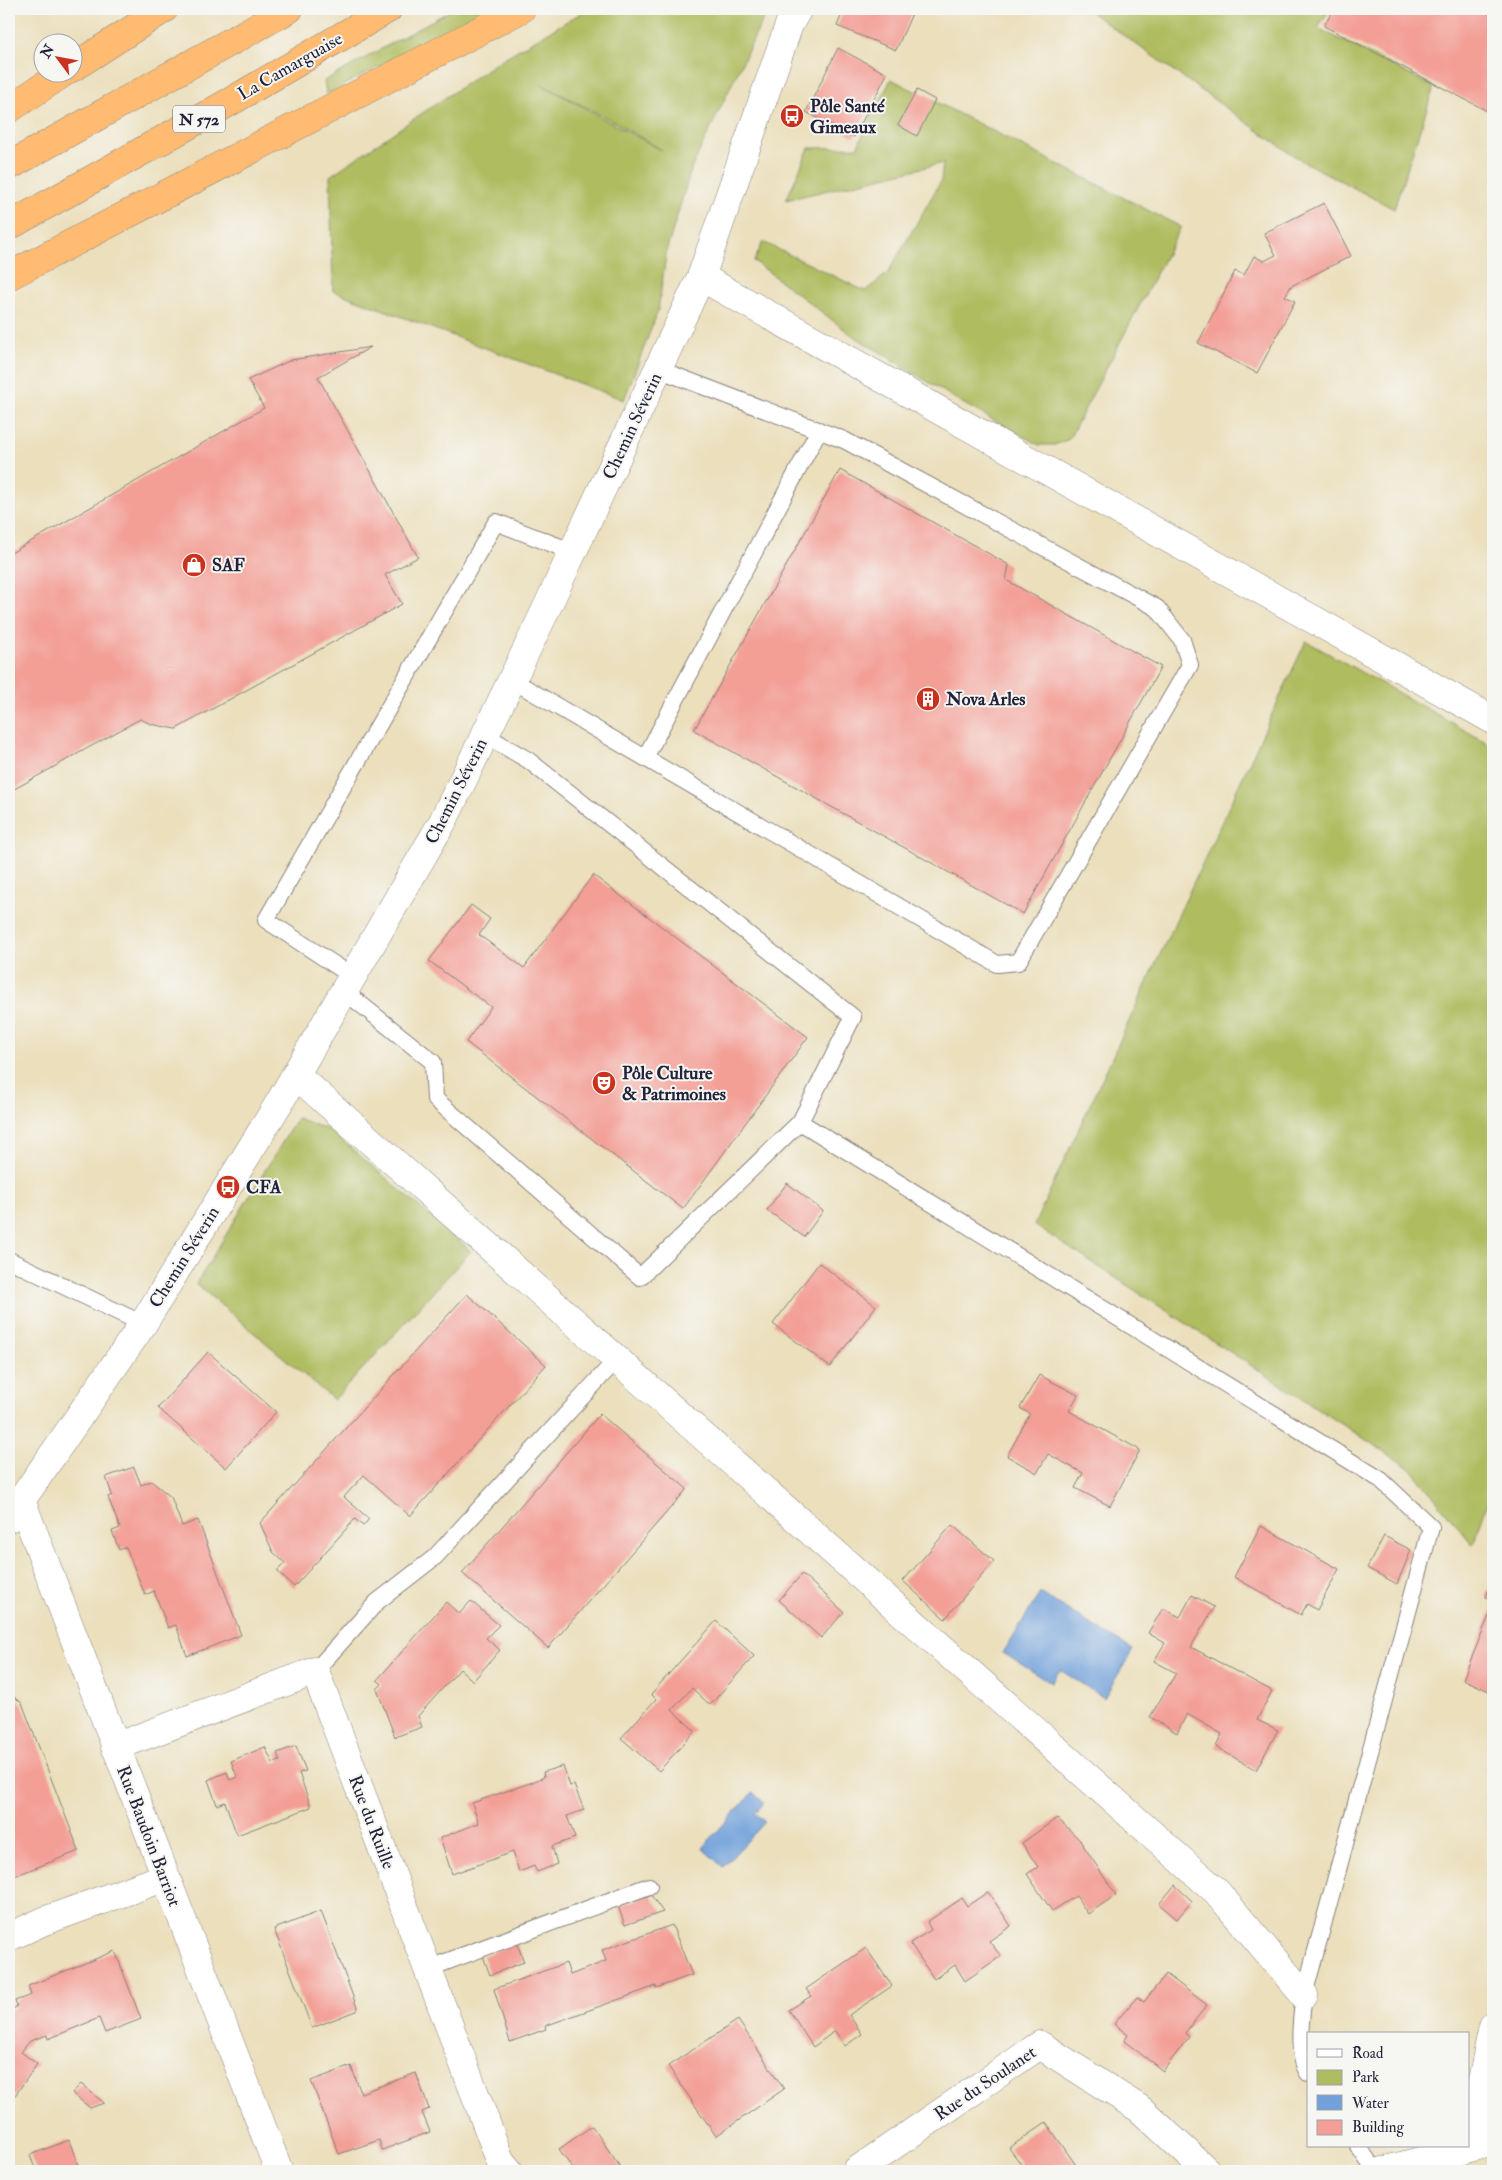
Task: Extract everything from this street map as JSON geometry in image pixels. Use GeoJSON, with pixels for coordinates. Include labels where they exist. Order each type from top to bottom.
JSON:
{"type":"FeatureCollection","features":[{"type":"Feature","properties":{"kind":"highway"},"geometry":{"type":"LineString","coordinates":[[82,62],[164,9]]}},
{"type":"Feature","properties":{"kind":"highway"},"geometry":{"type":"LineString","coordinates":[[9,166],[289,9]]}},
{"type":"Feature","properties":{"kind":"highway","name":"La Camarguaise"},"geometry":{"type":"LineString","coordinates":[[9,226],[235,99],[388,9]]}},
{"type":"Feature","properties":{"kind":"highway"},"geometry":{"type":"LineString","coordinates":[[9,276],[521,9]]}},
{"type":"Feature","properties":{"kind":"highway"},"geometry":{"type":"LineString","coordinates":[[9,109],[50,82]]}},
{"type":"Feature","properties":{"kind":"street","name":"Chemin Séverin"},"geometry":{"type":"LineString","coordinates":[[15,1509],[143,1324],[296,1075],[443,821],[573,552],[700,277],[789,25],[798,9]]}},
{"type":"Feature","properties":{"kind":"street"},"geometry":{"type":"LineString","coordinates":[[700,277],[1493,720]]}},
{"type":"Feature","properties":{"kind":"street"},"geometry":{"type":"LineString","coordinates":[[296,1075],[1216,1891],[1304,1995]]}},
{"type":"Feature","properties":{"kind":"street","name":"Rue Baudoin Barriot"},"geometry":{"type":"LineString","coordinates":[[15,1509],[115,1747],[279,2171]]}},
{"type":"Feature","properties":{"kind":"street"},"geometry":{"type":"LineString","coordinates":[[115,1747],[315,1670]]}},
{"type":"Feature","properties":{"kind":"street","name":"Rue du Ruille"},"geometry":{"type":"LineString","coordinates":[[315,1670],[500,2160],[509,2171]]}},
{"type":"Feature","properties":{"kind":"street"},"geometry":{"type":"LineString","coordinates":[[9,1937],[44,1921],[166,1877]]}},
{"type":"Feature","properties":{"kind":"street"},"geometry":{"type":"LineString","coordinates":[[1470,2148],[1488,2143],[1479,2095],[1493,2026]]}},
{"type":"Feature","properties":{"kind":"street","name":"Rue du Soulanet"},"geometry":{"type":"LineString","coordinates":[[856,2171],[1040,2045],[1140,2108],[1206,2171]]}},
{"type":"Feature","properties":{"kind":"street"},"geometry":{"type":"LineString","coordinates":[[1382,2171],[1469,2148]]}},
{"type":"Feature","properties":{"kind":"lane"},"geometry":{"type":"LineString","coordinates":[[512,680],[646,756],[998,964],[1018,962],[1190,665],[1182,640],[1157,608],[844,440],[658,369]]}},
{"type":"Feature","properties":{"kind":"lane"},"geometry":{"type":"LineString","coordinates":[[646,756],[819,430]]}},
{"type":"Feature","properties":{"kind":"lane"},"geometry":{"type":"LineString","coordinates":[[485,735],[528,760],[853,1017],[800,1122],[640,1278],[435,1099],[433,1062],[348,984],[266,920],[496,522],[573,552]]}},
{"type":"Feature","properties":{"kind":"lane"},"geometry":{"type":"LineString","coordinates":[[800,1122],[1381,1480],[1431,1527],[1304,1995],[1300,2026],[1303,2066],[1307,2072]]}},
{"type":"Feature","properties":{"kind":"lane"},"geometry":{"type":"LineString","coordinates":[[9,1260],[143,1324]]}},
{"type":"Feature","properties":{"kind":"lane"},"geometry":{"type":"LineString","coordinates":[[315,1670],[377,1602],[435,1557],[617,1359]]}},
{"type":"Feature","properties":{"kind":"lane"},"geometry":{"type":"LineString","coordinates":[[427,1969],[649,1886]]}},
{"type":"Feature","properties":{"kind":"lane"},"geometry":{"type":"LineString","coordinates":[[1359,2148],[1375,2171]]}},
{"type":"Feature","properties":{"kind":"green space"},"geometry":{"type":"Polygon","coordinates":[[[453,9],[491,9],[326,94],[324,81],[453,9]]]}},
{"type":"Feature","properties":{"kind":"green space"},"geometry":{"type":"Polygon","coordinates":[[[588,9],[768,9],[692,167],[667,249],[658,311],[624,400],[333,291],[330,176],[499,61],[588,9]],[[541,84],[662,150],[611,120],[541,84]]]}},
{"type":"Feature","properties":{"kind":"green space"},"geometry":{"type":"Polygon","coordinates":[[[1086,9],[1330,9],[1318,28],[1434,87],[1394,209],[1297,158],[1086,9]]]}},
{"type":"Feature","properties":{"kind":"green space"},"geometry":{"type":"Polygon","coordinates":[[[891,79],[1181,227],[1069,439],[1055,445],[1039,445],[964,404],[852,335],[754,261],[763,242],[865,291],[888,273],[941,181],[943,163],[786,200],[809,148],[857,147],[891,79]]]}},
{"type":"Feature","properties":{"kind":"green space"},"geometry":{"type":"Polygon","coordinates":[[[1306,641],[1493,746],[1493,1487],[1473,1545],[1411,1469],[1034,1225],[1306,641]]]}},
{"type":"Feature","properties":{"kind":"green space"},"geometry":{"type":"Polygon","coordinates":[[[297,1118],[331,1131],[471,1251],[334,1400],[196,1284],[297,1118]]]}},
{"type":"Feature","properties":{"kind":"water"},"geometry":{"type":"Polygon","coordinates":[[[1040,1593],[1133,1650],[1104,1698],[1060,1670],[1051,1683],[1003,1653],[1040,1593]]]}},
{"type":"Feature","properties":{"kind":"water"},"geometry":{"type":"Polygon","coordinates":[[[753,1792],[764,1803],[755,1813],[765,1822],[723,1867],[702,1848],[753,1792]]]}},
{"type":"Feature","properties":{"kind":"building"},"geometry":{"type":"Polygon","coordinates":[[[844,9],[914,9],[896,50],[837,26],[844,9]]]}},
{"type":"Feature","properties":{"kind":"building"},"geometry":{"type":"Polygon","coordinates":[[[1334,9],[1479,9],[1493,16],[1493,114],[1324,26],[1334,9]]]}},
{"type":"Feature","properties":{"kind":"building"},"geometry":{"type":"Polygon","coordinates":[[[838,48],[887,74],[854,137],[806,112],[838,48]]]}},
{"type":"Feature","properties":{"kind":"building"},"geometry":{"type":"Polygon","coordinates":[[[917,90],[935,100],[917,136],[898,125],[917,90]]]}},
{"type":"Feature","properties":{"kind":"building"},"geometry":{"type":"Polygon","coordinates":[[[1324,203],[1351,256],[1291,286],[1285,296],[1295,301],[1257,373],[1198,343],[1235,271],[1244,275],[1254,256],[1264,261],[1276,255],[1264,233],[1324,203]]]}},
{"type":"Feature","properties":{"kind":"building","name":"SAF"},"geometry":{"type":"Polygon","coordinates":[[[371,347],[318,377],[418,557],[385,575],[402,604],[176,729],[151,724],[140,719],[9,792],[9,554],[264,408],[248,380],[291,360],[371,347]]]}},
{"type":"Feature","properties":{"kind":"building","name":"Nova Arles"},"geometry":{"type":"Polygon","coordinates":[[[840,470],[1009,565],[1006,580],[1161,667],[1023,914],[694,730],[840,470]]]}},
{"type":"Feature","properties":{"kind":"building"},"geometry":{"type":"Polygon","coordinates":[[[593,875],[808,1037],[683,1209],[466,1042],[491,1007],[429,961],[471,905],[490,919],[479,935],[524,968],[593,875]]]}},
{"type":"Feature","properties":{"kind":"building"},"geometry":{"type":"Polygon","coordinates":[[[787,1183],[823,1211],[804,1237],[767,1210],[787,1183]]]}},
{"type":"Feature","properties":{"kind":"building"},"geometry":{"type":"Polygon","coordinates":[[[819,1263],[876,1306],[830,1367],[773,1324],[819,1263]]]}},
{"type":"Feature","properties":{"kind":"building"},"geometry":{"type":"Polygon","coordinates":[[[467,1294],[546,1365],[410,1516],[364,1475],[344,1497],[369,1519],[363,1526],[355,1519],[294,1587],[277,1571],[285,1563],[273,1552],[260,1523],[467,1294]]]}},
{"type":"Feature","properties":{"kind":"building"},"geometry":{"type":"Polygon","coordinates":[[[208,1352],[276,1412],[226,1468],[158,1408],[208,1352]]]}},
{"type":"Feature","properties":{"kind":"building"},"geometry":{"type":"Polygon","coordinates":[[[1039,1375],[1078,1395],[1069,1411],[1140,1450],[1110,1506],[1075,1488],[1083,1473],[1048,1454],[1037,1473],[1007,1456],[1030,1414],[1020,1408],[1039,1375]]]}},
{"type":"Feature","properties":{"kind":"building"},"geometry":{"type":"Polygon","coordinates":[[[600,1414],[687,1489],[548,1648],[462,1573],[600,1414]]]}},
{"type":"Feature","properties":{"kind":"building"},"geometry":{"type":"Polygon","coordinates":[[[134,1467],[141,1485],[151,1481],[171,1497],[182,1526],[198,1520],[241,1635],[187,1656],[176,1625],[168,1628],[154,1591],[145,1595],[126,1547],[119,1550],[112,1531],[120,1528],[108,1497],[112,1495],[106,1477],[134,1467]]]}},
{"type":"Feature","properties":{"kind":"building"},"geometry":{"type":"Polygon","coordinates":[[[952,1525],[994,1561],[945,1619],[903,1581],[952,1525]]]}},
{"type":"Feature","properties":{"kind":"building"},"geometry":{"type":"Polygon","coordinates":[[[1261,1526],[1339,1569],[1317,1610],[1307,1604],[1301,1615],[1234,1577],[1261,1526]]]}},
{"type":"Feature","properties":{"kind":"building"},"geometry":{"type":"Polygon","coordinates":[[[1384,1536],[1411,1550],[1397,1584],[1367,1568],[1384,1536]]]}},
{"type":"Feature","properties":{"kind":"building"},"geometry":{"type":"Polygon","coordinates":[[[802,1574],[844,1612],[821,1638],[779,1600],[802,1574]]]}},
{"type":"Feature","properties":{"kind":"building"},"geometry":{"type":"Polygon","coordinates":[[[1493,1579],[1493,1600],[1486,1597],[1493,1579]]]}},
{"type":"Feature","properties":{"kind":"building"},"geometry":{"type":"Polygon","coordinates":[[[1192,1595],[1214,1607],[1191,1647],[1272,1691],[1257,1720],[1278,1730],[1256,1770],[1216,1747],[1222,1734],[1187,1714],[1177,1733],[1150,1717],[1176,1673],[1154,1661],[1165,1643],[1148,1633],[1163,1608],[1180,1617],[1192,1595]]]}},
{"type":"Feature","properties":{"kind":"building"},"geometry":{"type":"Polygon","coordinates":[[[471,1601],[499,1625],[486,1638],[500,1650],[473,1681],[460,1669],[418,1716],[422,1727],[395,1737],[377,1689],[382,1684],[377,1680],[446,1602],[459,1614],[471,1601]]]}},
{"type":"Feature","properties":{"kind":"building"},"geometry":{"type":"Polygon","coordinates":[[[1493,1606],[1493,1693],[1463,1679],[1493,1606]]]}},
{"type":"Feature","properties":{"kind":"building"},"geometry":{"type":"Polygon","coordinates":[[[716,1621],[754,1656],[710,1705],[692,1688],[672,1710],[695,1731],[659,1771],[621,1738],[656,1699],[651,1694],[716,1621]]]}},
{"type":"Feature","properties":{"kind":"building"},"geometry":{"type":"Polygon","coordinates":[[[9,1693],[22,1703],[79,1851],[9,1878],[9,1693]]]}},
{"type":"Feature","properties":{"kind":"building"},"geometry":{"type":"Polygon","coordinates":[[[296,1746],[306,1771],[299,1773],[311,1807],[237,1835],[225,1802],[217,1805],[208,1780],[227,1772],[230,1780],[237,1777],[231,1761],[265,1747],[273,1763],[280,1761],[277,1753],[296,1746]]]}},
{"type":"Feature","properties":{"kind":"building"},"geometry":{"type":"Polygon","coordinates":[[[563,1766],[570,1786],[574,1785],[584,1810],[567,1816],[575,1838],[552,1846],[557,1864],[537,1872],[534,1866],[519,1872],[513,1852],[452,1874],[440,1838],[479,1823],[472,1803],[530,1783],[544,1777],[543,1772],[563,1766]]]}},
{"type":"Feature","properties":{"kind":"building"},"geometry":{"type":"Polygon","coordinates":[[[1057,1818],[1079,1839],[1116,1895],[1088,1914],[1076,1896],[1052,1911],[1027,1874],[1038,1867],[1022,1843],[1057,1818]]]}},
{"type":"Feature","properties":{"kind":"building"},"geometry":{"type":"Polygon","coordinates":[[[1175,1885],[1192,1901],[1177,1919],[1159,1904],[1175,1885]]]}},
{"type":"Feature","properties":{"kind":"building"},"geometry":{"type":"Polygon","coordinates":[[[988,1892],[1011,1926],[989,1941],[1001,1956],[965,1981],[955,1965],[934,1979],[910,1943],[931,1930],[927,1922],[962,1898],[967,1906],[988,1892]]]}},
{"type":"Feature","properties":{"kind":"building"},"geometry":{"type":"Polygon","coordinates":[[[651,1895],[663,1912],[625,1925],[618,1906],[651,1895]]]}},
{"type":"Feature","properties":{"kind":"building"},"geometry":{"type":"Polygon","coordinates":[[[321,1911],[358,2010],[312,2028],[274,1929],[321,1911]]]}},
{"type":"Feature","properties":{"kind":"building"},"geometry":{"type":"Polygon","coordinates":[[[672,1925],[692,1975],[545,2026],[546,2029],[510,2042],[494,1989],[566,1963],[570,1975],[606,1961],[602,1950],[672,1925]]]}},
{"type":"Feature","properties":{"kind":"building"},"geometry":{"type":"Polygon","coordinates":[[[517,1943],[524,1962],[490,1975],[483,1956],[517,1943]]]}},
{"type":"Feature","properties":{"kind":"building"},"geometry":{"type":"Polygon","coordinates":[[[866,1948],[892,1986],[849,2015],[862,2034],[845,2046],[835,2031],[813,2047],[789,2010],[811,1996],[806,1989],[866,1948]]]}},
{"type":"Feature","properties":{"kind":"building"},"geometry":{"type":"Polygon","coordinates":[[[115,1951],[141,2019],[105,2033],[99,2018],[48,2039],[47,2035],[30,2041],[21,2052],[37,2064],[9,2104],[9,2010],[17,2007],[15,2001],[31,1995],[28,1986],[115,1951]]]}},
{"type":"Feature","properties":{"kind":"building"},"geometry":{"type":"Polygon","coordinates":[[[1166,1974],[1207,2005],[1185,2033],[1189,2037],[1163,2071],[1124,2041],[1128,2035],[1114,2024],[1137,1997],[1144,2002],[1166,1974]]]}},
{"type":"Feature","properties":{"kind":"building"},"geometry":{"type":"Polygon","coordinates":[[[738,2020],[784,2089],[716,2136],[668,2066],[738,2020]]]}},
{"type":"Feature","properties":{"kind":"building"},"geometry":{"type":"Polygon","coordinates":[[[351,2066],[361,2093],[416,2073],[429,2109],[422,2112],[430,2132],[382,2150],[379,2140],[339,2154],[311,2081],[351,2066]]]}},
{"type":"Feature","properties":{"kind":"building"},"geometry":{"type":"Polygon","coordinates":[[[81,2084],[104,2103],[90,2108],[72,2093],[81,2084]]]}},
{"type":"Feature","properties":{"kind":"building"},"geometry":{"type":"Polygon","coordinates":[[[1046,2122],[1080,2171],[1010,2171],[1021,2164],[1009,2148],[1046,2122]]]}},
{"type":"Feature","properties":{"kind":"building"},"geometry":{"type":"Polygon","coordinates":[[[592,2126],[623,2171],[574,2171],[559,2149],[592,2126]]]}},
{"type":"Feature","properties":{"kind":"building"},"geometry":{"type":"Polygon","coordinates":[[[69,2140],[80,2171],[36,2171],[30,2155],[69,2140]]]}},
{"type":"Feature","properties":{"kind":"place","name":"Pôle Santé Gimeaux"},"geometry":{"type":"Point","coordinates":[792,116]}},
{"type":"Feature","properties":{"kind":"place","name":"SAF"},"geometry":{"type":"Point","coordinates":[194,565]}},
{"type":"Feature","properties":{"kind":"place","name":"Nova Arles"},"geometry":{"type":"Point","coordinates":[928,699]}},
{"type":"Feature","properties":{"kind":"place","name":"Pôle Culture & Patrimoines"},"geometry":{"type":"Point","coordinates":[604,1083]}},
{"type":"Feature","properties":{"kind":"place","name":"CFA"},"geometry":{"type":"Point","coordinates":[228,1187]}}]}
